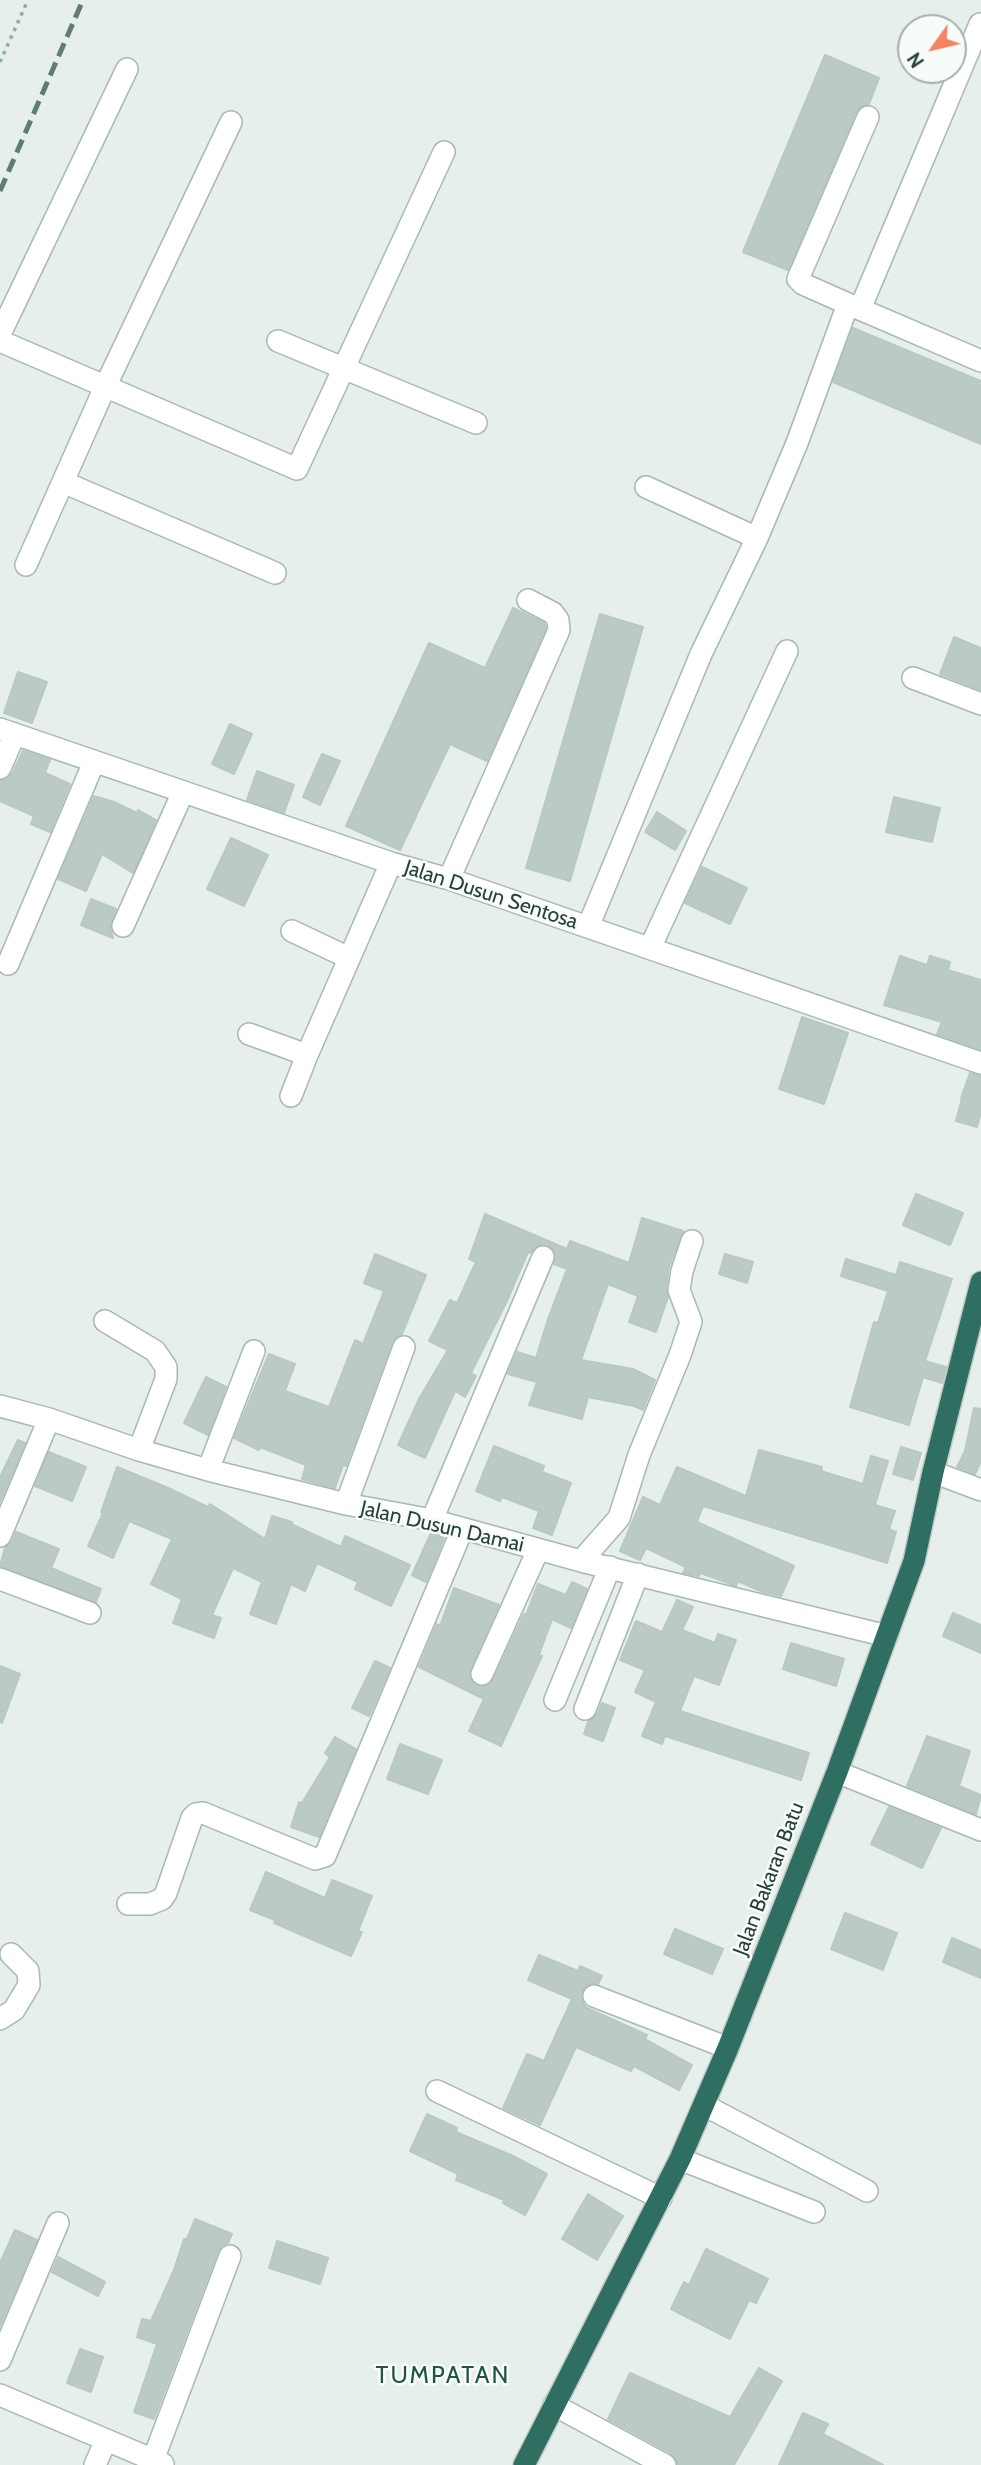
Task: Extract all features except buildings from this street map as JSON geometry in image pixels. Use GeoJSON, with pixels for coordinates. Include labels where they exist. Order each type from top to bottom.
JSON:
{"type":"FeatureCollection","features":[{"type":"Feature","properties":{"kind":"highway","name":"Jalan Bakaran Batu"},"geometry":{"type":"LineString","coordinates":[[524,2465],[680,2159],[728,2048],[837,1772],[914,1561],[933,1472],[981,1282]]}},
{"type":"Feature","properties":{"kind":"street"},"geometry":{"type":"LineString","coordinates":[[588,927],[701,654],[757,538],[854,307],[980,24]]}},
{"type":"Feature","properties":{"kind":"street"},"geometry":{"type":"LineString","coordinates":[[0,334],[127,69]]}},
{"type":"Feature","properties":{"kind":"street"},"geometry":{"type":"LineString","coordinates":[[868,117],[798,275],[803,284],[854,307],[979,354]]}},
{"type":"Feature","properties":{"kind":"street"},"geometry":{"type":"LineString","coordinates":[[26,565],[105,387],[231,121]]}},
{"type":"Feature","properties":{"kind":"street"},"geometry":{"type":"LineString","coordinates":[[0,341],[297,469],[444,152]]}},
{"type":"Feature","properties":{"kind":"street"},"geometry":{"type":"LineString","coordinates":[[278,341],[476,423]]}},
{"type":"Feature","properties":{"kind":"street"},"geometry":{"type":"LineString","coordinates":[[63,482],[275,573]]}},
{"type":"Feature","properties":{"kind":"street"},"geometry":{"type":"LineString","coordinates":[[646,487],[757,538]]}},
{"type":"Feature","properties":{"kind":"street"},"geometry":{"type":"LineString","coordinates":[[449,879],[559,630],[556,616],[528,600]]}},
{"type":"Feature","properties":{"kind":"street"},"geometry":{"type":"LineString","coordinates":[[649,948],[787,651]]}},
{"type":"Feature","properties":{"kind":"street"},"geometry":{"type":"LineString","coordinates":[[913,678],[981,704]]}},
{"type":"Feature","properties":{"kind":"street"},"geometry":{"type":"LineString","coordinates":[[0,768],[7,731]]}},
{"type":"Feature","properties":{"kind":"street","name":"Jalan Dusun Sentosa"},"geometry":{"type":"LineString","coordinates":[[7,731],[391,863],[449,879],[981,1063]]}},
{"type":"Feature","properties":{"kind":"street"},"geometry":{"type":"LineString","coordinates":[[8,964],[94,762]]}},
{"type":"Feature","properties":{"kind":"street"},"geometry":{"type":"LineString","coordinates":[[123,926],[183,792]]}},
{"type":"Feature","properties":{"kind":"street"},"geometry":{"type":"LineString","coordinates":[[291,1096],[391,863]]}},
{"type":"Feature","properties":{"kind":"street"},"geometry":{"type":"LineString","coordinates":[[292,931],[349,958]]}},
{"type":"Feature","properties":{"kind":"street"},"geometry":{"type":"LineString","coordinates":[[248,1034],[307,1055]]}},
{"type":"Feature","properties":{"kind":"street"},"geometry":{"type":"LineString","coordinates":[[581,1561],[619,1518],[639,1455],[680,1355],[691,1316],[679,1290],[692,1241]]}},
{"type":"Feature","properties":{"kind":"street"},"geometry":{"type":"LineString","coordinates":[[432,1520],[543,1257]]}},
{"type":"Feature","properties":{"kind":"street"},"geometry":{"type":"LineString","coordinates":[[106,1321],[155,1351],[166,1367],[166,1379],[139,1450]]}},
{"type":"Feature","properties":{"kind":"street"},"geometry":{"type":"LineString","coordinates":[[346,1504],[404,1347]]}},
{"type":"Feature","properties":{"kind":"street"},"geometry":{"type":"LineString","coordinates":[[208,1470],[254,1351]]}},
{"type":"Feature","properties":{"kind":"street","name":"Jalan Dusun Damai"},"geometry":{"type":"LineString","coordinates":[[0,1406],[208,1470],[346,1504],[432,1520],[581,1561],[887,1636]]}},
{"type":"Feature","properties":{"kind":"street"},"geometry":{"type":"LineString","coordinates":[[0,1536],[49,1419]]}},
{"type":"Feature","properties":{"kind":"street"},"geometry":{"type":"LineString","coordinates":[[933,1472],[981,1490]]}},
{"type":"Feature","properties":{"kind":"street"},"geometry":{"type":"LineString","coordinates":[[128,1904],[150,1904],[162,1899],[192,1818],[203,1812],[314,1859],[325,1856],[462,1530]]}},
{"type":"Feature","properties":{"kind":"street"},"geometry":{"type":"LineString","coordinates":[[482,1674],[538,1549]]}},
{"type":"Feature","properties":{"kind":"street"},"geometry":{"type":"LineString","coordinates":[[555,1700],[610,1567]]}},
{"type":"Feature","properties":{"kind":"street"},"geometry":{"type":"LineString","coordinates":[[585,1709],[638,1574]]}},
{"type":"Feature","properties":{"kind":"street"},"geometry":{"type":"LineString","coordinates":[[0,1579],[90,1613]]}},
{"type":"Feature","properties":{"kind":"street"},"geometry":{"type":"LineString","coordinates":[[837,1772],[981,1830]]}},
{"type":"Feature","properties":{"kind":"street"},"geometry":{"type":"LineString","coordinates":[[0,2019],[14,2010],[29,1985],[28,1971],[11,1954]]}},
{"type":"Feature","properties":{"kind":"street"},"geometry":{"type":"LineString","coordinates":[[594,1996],[728,2048]]}},
{"type":"Feature","properties":{"kind":"street"},"geometry":{"type":"LineString","coordinates":[[437,2091],[661,2198]]}},
{"type":"Feature","properties":{"kind":"street"},"geometry":{"type":"LineString","coordinates":[[704,2105],[867,2191]]}},
{"type":"Feature","properties":{"kind":"street"},"geometry":{"type":"LineString","coordinates":[[680,2159],[814,2213]]}},
{"type":"Feature","properties":{"kind":"street"},"geometry":{"type":"LineString","coordinates":[[0,2360],[58,2223]]}},
{"type":"Feature","properties":{"kind":"street"},"geometry":{"type":"LineString","coordinates":[[0,2395],[159,2463],[230,2256]]}},
{"type":"Feature","properties":{"kind":"street"},"geometry":{"type":"LineString","coordinates":[[554,2405],[665,2465]]}},
{"type":"Feature","properties":{"kind":"street"},"geometry":{"type":"LineString","coordinates":[[95,2465],[106,2440]]}},
{"type":"Feature","properties":{"kind":"path"},"geometry":{"type":"LineString","coordinates":[[0,62],[28,0]]}},
{"type":"Feature","properties":{"kind":"railway"},"geometry":{"type":"LineString","coordinates":[[0,191],[83,0]]}},
{"type":"Feature","properties":{"kind":"district","name":"TUMPATAN"},"geometry":{"type":"Point","coordinates":[443,2376]}}]}
